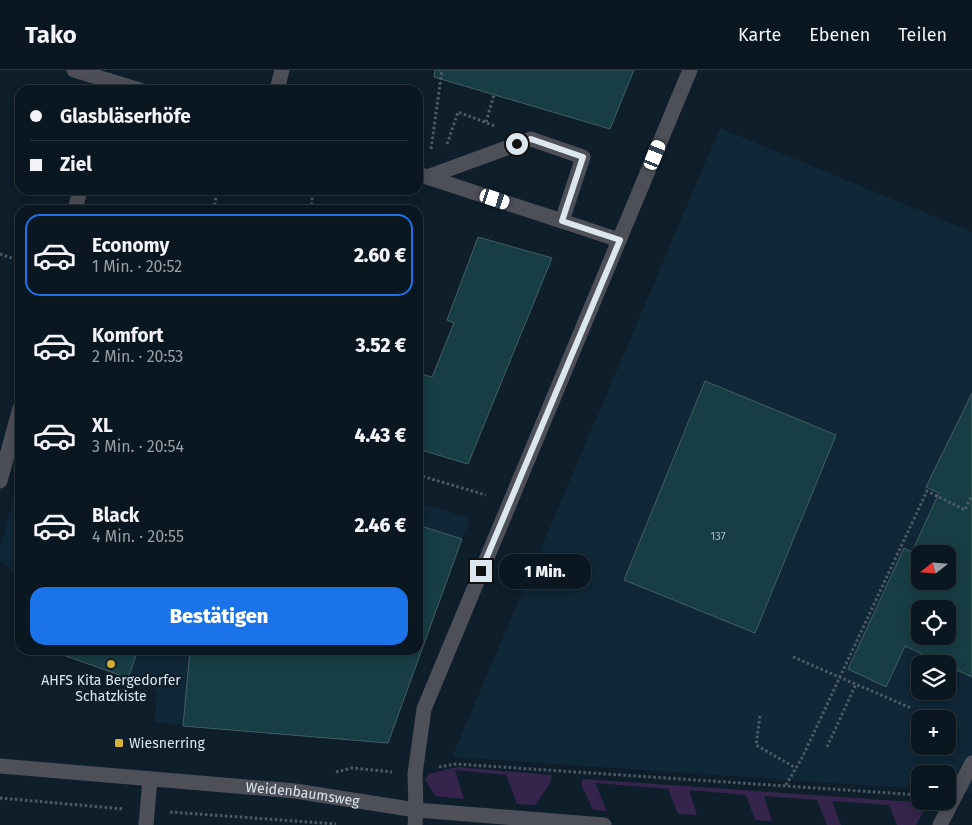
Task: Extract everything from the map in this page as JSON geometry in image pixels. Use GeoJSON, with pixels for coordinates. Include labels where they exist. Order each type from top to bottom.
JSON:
{"type":"FeatureCollection","features":[{"type":"Feature","properties":{"kind":"street"},"geometry":{"type":"LineString","coordinates":[[74,70],[109,85]]}},
{"type":"Feature","properties":{"kind":"street"},"geometry":{"type":"LineString","coordinates":[[278,85],[282,70]]}},
{"type":"Feature","properties":{"kind":"street"},"geometry":{"type":"LineString","coordinates":[[415,817],[415,774],[424,709],[690,70]]}},
{"type":"Feature","properties":{"kind":"street"},"geometry":{"type":"LineString","coordinates":[[423,176],[531,139],[583,157],[562,221]]}},
{"type":"Feature","properties":{"kind":"street"},"geometry":{"type":"LineString","coordinates":[[423,176],[620,240]]}},
{"type":"Feature","properties":{"kind":"street"},"geometry":{"type":"LineString","coordinates":[[0,481],[15,426]]}},
{"type":"Feature","properties":{"kind":"street"},"geometry":{"type":"LineString","coordinates":[[940,825],[972,763]]}},
{"type":"Feature","properties":{"kind":"street","name":"Weidenbaumsweg"},"geometry":{"type":"LineString","coordinates":[[0,766],[295,791],[415,817],[604,825]]}},
{"type":"Feature","properties":{"kind":"street"},"geometry":{"type":"LineString","coordinates":[[146,825],[150,779]]}},
{"type":"Feature","properties":{"kind":"path"},"geometry":{"type":"LineString","coordinates":[[423,171],[442,70]]}},
{"type":"Feature","properties":{"kind":"path"},"geometry":{"type":"LineString","coordinates":[[486,122],[494,94]]}},
{"type":"Feature","properties":{"kind":"path"},"geometry":{"type":"LineString","coordinates":[[0,254],[15,259]]}},
{"type":"Feature","properties":{"kind":"path"},"geometry":{"type":"LineString","coordinates":[[423,477],[510,503]]}},
{"type":"Feature","properties":{"kind":"path"},"geometry":{"type":"LineString","coordinates":[[786,785],[796,768],[927,491],[965,510],[972,495]]}},
{"type":"Feature","properties":{"kind":"path"},"geometry":{"type":"LineString","coordinates":[[793,657],[911,708]]}},
{"type":"Feature","properties":{"kind":"path"},"geometry":{"type":"LineString","coordinates":[[827,747],[856,684]]}},
{"type":"Feature","properties":{"kind":"path"},"geometry":{"type":"LineString","coordinates":[[760,716],[756,745],[796,768]]}},
{"type":"Feature","properties":{"kind":"path"},"geometry":{"type":"LineString","coordinates":[[333,772],[352,768],[415,774],[456,764],[563,773],[786,785],[911,794]]}},
{"type":"Feature","properties":{"kind":"shaded area"},"geometry":{"type":"Polygon","coordinates":[[[720,128],[972,232],[972,793],[956,792],[956,765],[911,765],[911,788],[452,757],[720,128]]]}},
{"type":"Feature","properties":{"kind":"shaded area"},"geometry":{"type":"Polygon","coordinates":[[[15,494],[15,574],[0,560],[0,548],[15,494]]]}},
{"type":"Feature","properties":{"kind":"shaded area"},"geometry":{"type":"Polygon","coordinates":[[[423,504],[470,518],[423,647],[423,504]]]}},
{"type":"Feature","properties":{"kind":"shaded area"},"geometry":{"type":"Polygon","coordinates":[[[103,655],[420,655],[388,743],[155,722],[157,691],[128,678],[103,655]]]}},
{"type":"Feature","properties":{"kind":"shaded area"},"geometry":{"type":"Polygon","coordinates":[[[457,767],[552,775],[550,783],[535,805],[517,804],[506,775],[455,770],[464,799],[435,796],[425,779],[429,774],[457,767]]]}},
{"type":"Feature","properties":{"kind":"shaded area"},"geometry":{"type":"Polygon","coordinates":[[[583,779],[911,802],[911,810],[924,810],[916,825],[897,825],[889,805],[832,801],[841,825],[827,825],[817,800],[764,796],[772,821],[755,820],[746,795],[689,790],[697,815],[678,814],[668,789],[595,783],[607,811],[593,810],[581,784],[583,779]]]}},
{"type":"Feature","properties":{"kind":"building"},"geometry":{"type":"Polygon","coordinates":[[[435,70],[634,70],[610,129],[434,77],[435,70]]]}},
{"type":"Feature","properties":{"kind":"building"},"geometry":{"type":"Polygon","coordinates":[[[478,237],[552,258],[468,464],[423,450],[423,374],[432,377],[454,323],[447,320],[478,237]]]}},
{"type":"Feature","properties":{"kind":"building"},"geometry":{"type":"Polygon","coordinates":[[[705,381],[836,435],[755,633],[624,580],[705,381]]]}},
{"type":"Feature","properties":{"kind":"building"},"geometry":{"type":"Polygon","coordinates":[[[972,393],[972,677],[956,670],[956,655],[924,655],[905,646],[886,687],[848,669],[904,548],[911,552],[911,590],[956,590],[956,545],[915,545],[939,493],[926,487],[972,393]]]}},
{"type":"Feature","properties":{"kind":"building"},"geometry":{"type":"Polygon","coordinates":[[[423,527],[462,539],[423,647],[423,527]]]}},
{"type":"Feature","properties":{"kind":"building","name":"AHFS Kita Bergedorfer Schatzkiste"},"geometry":{"type":"Polygon","coordinates":[[[63,655],[136,655],[128,678],[63,655]]]}},
{"type":"Feature","properties":{"kind":"building"},"geometry":{"type":"Polygon","coordinates":[[[190,655],[420,655],[388,743],[183,726],[190,655]]]}},
{"type":"Feature","properties":{"kind":"place","name":"AHFS Kita Bergedorfer Schatzkiste"},"geometry":{"type":"Point","coordinates":[111,664]}},
{"type":"Feature","properties":{"kind":"place","name":"Wiesnerring"},"geometry":{"type":"Point","coordinates":[119,743]}},
{"type":"Feature","properties":{"kind":"route"},"geometry":{"type":"LineString","coordinates":[[481,571],[620,240],[562,221],[583,157],[531,139],[517,144]]}}]}
